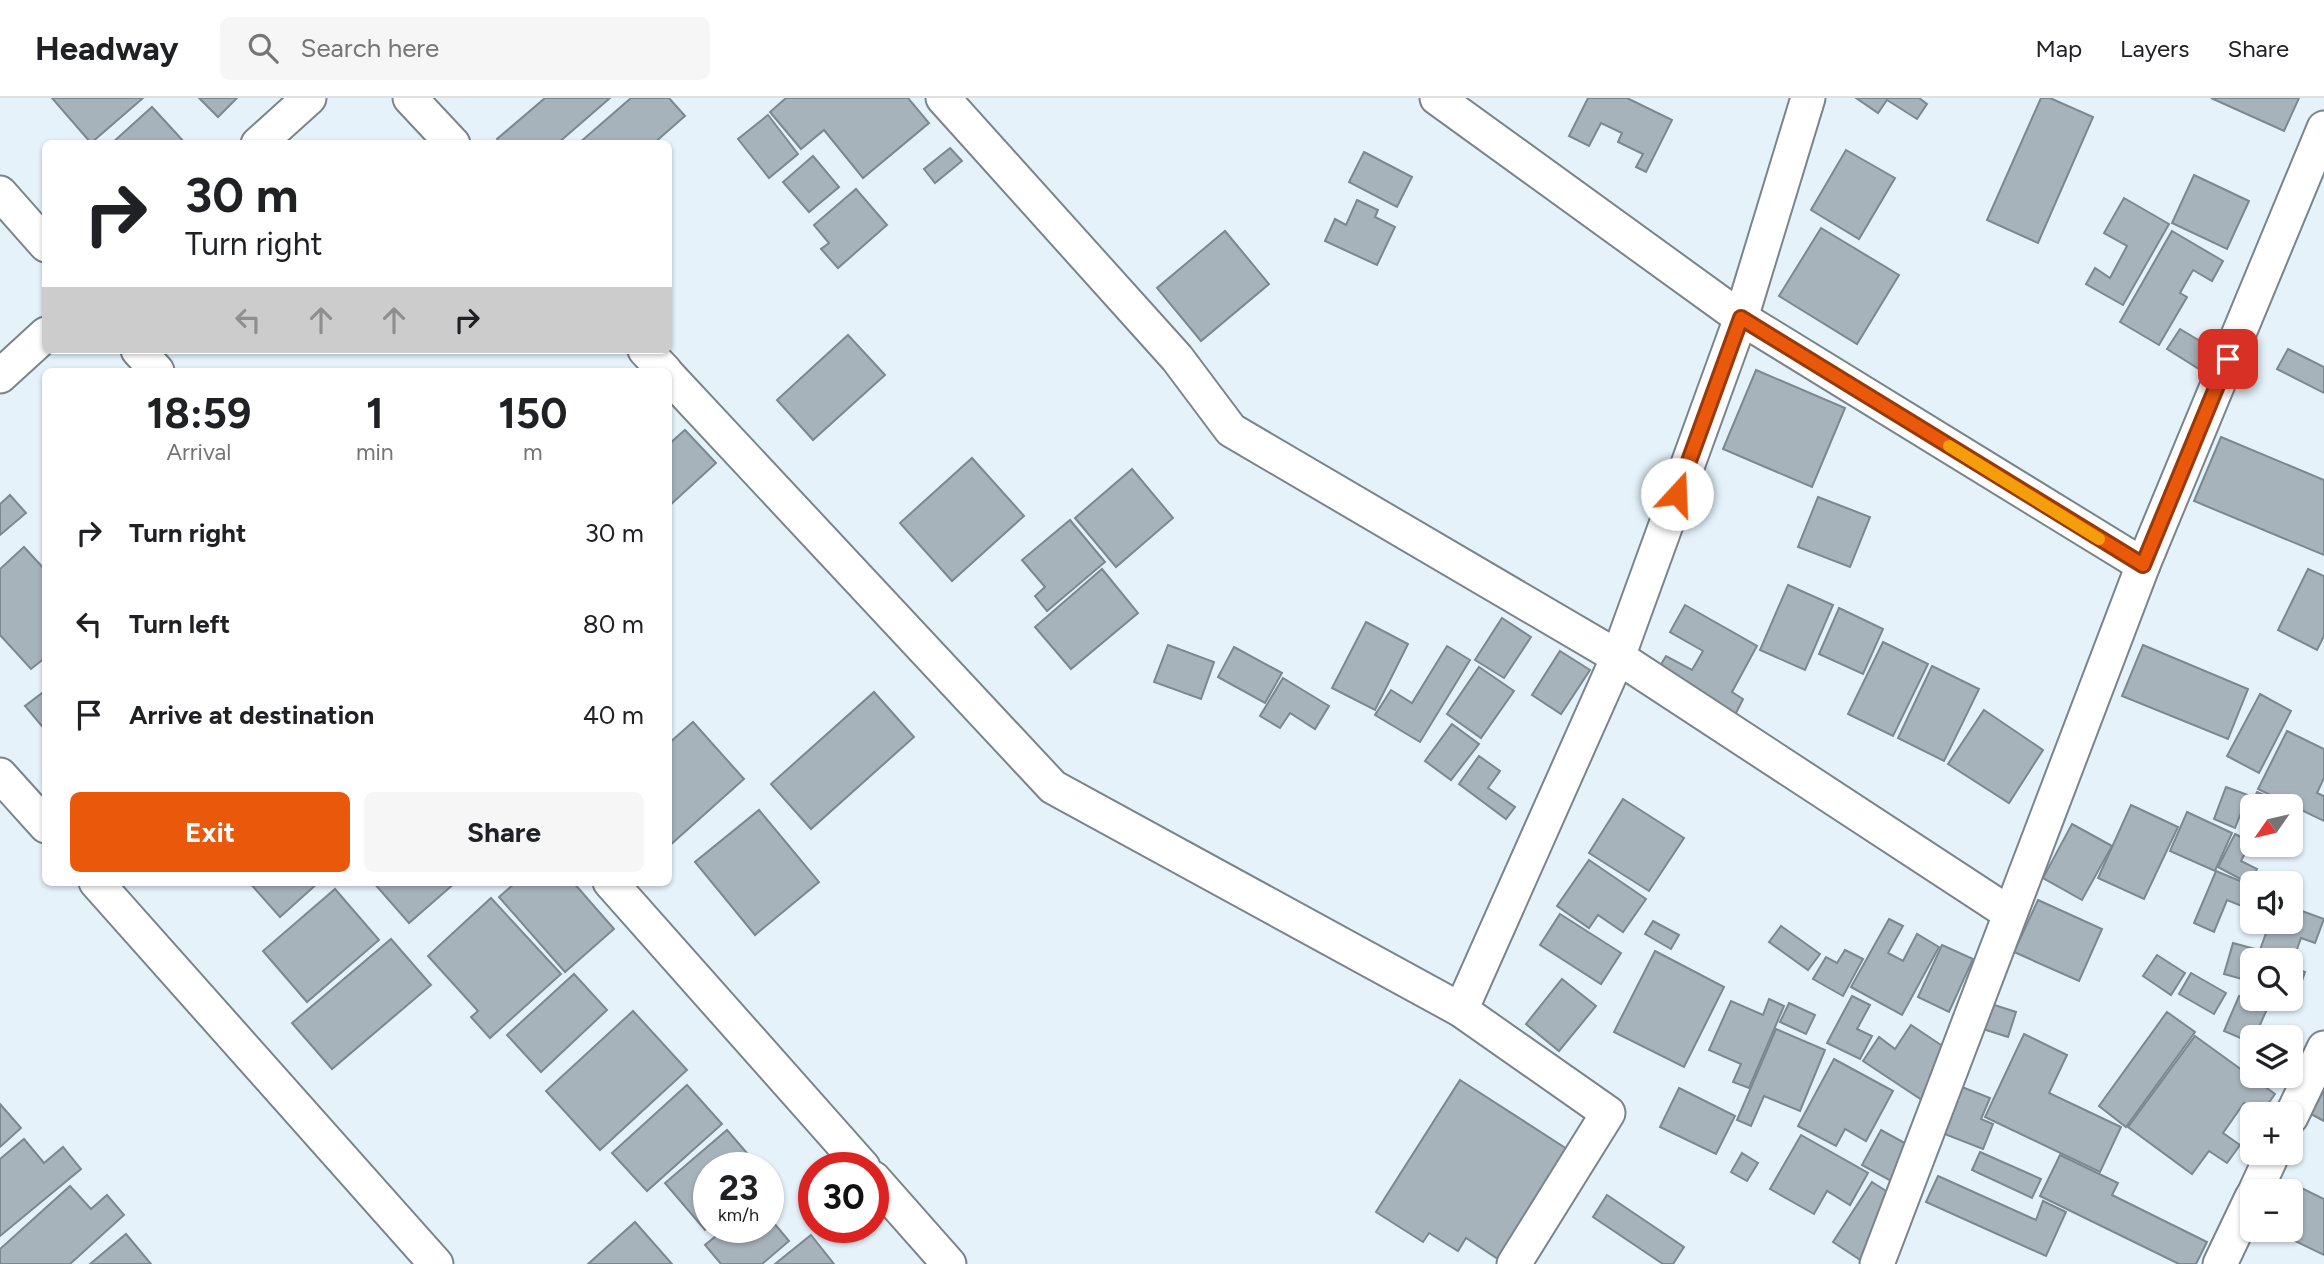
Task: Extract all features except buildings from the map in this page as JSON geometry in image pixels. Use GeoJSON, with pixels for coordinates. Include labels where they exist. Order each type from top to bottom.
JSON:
{"type":"FeatureCollection","features":[{"type":"Feature","properties":{"kind":"street"},"geometry":{"type":"LineString","coordinates":[[262,140],[309,98]]}},
{"type":"Feature","properties":{"kind":"street"},"geometry":{"type":"LineString","coordinates":[[410,98],[449,140]]}},
{"type":"Feature","properties":{"kind":"street"},"geometry":{"type":"LineString","coordinates":[[943,98],[1177,358],[1231,430],[1618,657],[2009,913]]}},
{"type":"Feature","properties":{"kind":"street"},"geometry":{"type":"LineString","coordinates":[[1437,98],[1741,318],[2143,565]]}},
{"type":"Feature","properties":{"kind":"street"},"geometry":{"type":"LineString","coordinates":[[1461,1010],[1618,657],[1741,318],[1808,98]]}},
{"type":"Feature","properties":{"kind":"street"},"geometry":{"type":"LineString","coordinates":[[1877,1264],[2143,565],[2324,128]]}},
{"type":"Feature","properties":{"kind":"street"},"geometry":{"type":"LineString","coordinates":[[0,193],[42,240]]}},
{"type":"Feature","properties":{"kind":"street"},"geometry":{"type":"LineString","coordinates":[[0,376],[42,338]]}},
{"type":"Feature","properties":{"kind":"street"},"geometry":{"type":"LineString","coordinates":[[142,354],[154,368]]}},
{"type":"Feature","properties":{"kind":"street"},"geometry":{"type":"LineString","coordinates":[[649,354],[662,368]]}},
{"type":"Feature","properties":{"kind":"street"},"geometry":{"type":"LineString","coordinates":[[672,379],[1053,788],[1461,1010],[1608,1113],[1514,1264]]}},
{"type":"Feature","properties":{"kind":"street"},"geometry":{"type":"LineString","coordinates":[[0,775],[42,822]]}},
{"type":"Feature","properties":{"kind":"street"},"geometry":{"type":"LineString","coordinates":[[100,886],[436,1264]]}},
{"type":"Feature","properties":{"kind":"street"},"geometry":{"type":"LineString","coordinates":[[614,886],[850,1152]]}},
{"type":"Feature","properties":{"kind":"street"},"geometry":{"type":"LineString","coordinates":[[2298,1102],[2324,1048]]}},
{"type":"Feature","properties":{"kind":"street"},"geometry":{"type":"LineString","coordinates":[[889,1196],[949,1264]]}},
{"type":"Feature","properties":{"kind":"street"},"geometry":{"type":"LineString","coordinates":[[2220,1264],[2240,1222]]}},
{"type":"Feature","properties":{"kind":"slow traffic"},"geometry":{"type":"LineString","coordinates":[[1949,446],[2099,539]]}},
{"type":"Feature","properties":{"kind":"route"},"geometry":{"type":"LineString","coordinates":[[1677,494],[1741,318],[2143,565],[2228,359]]}}]}
